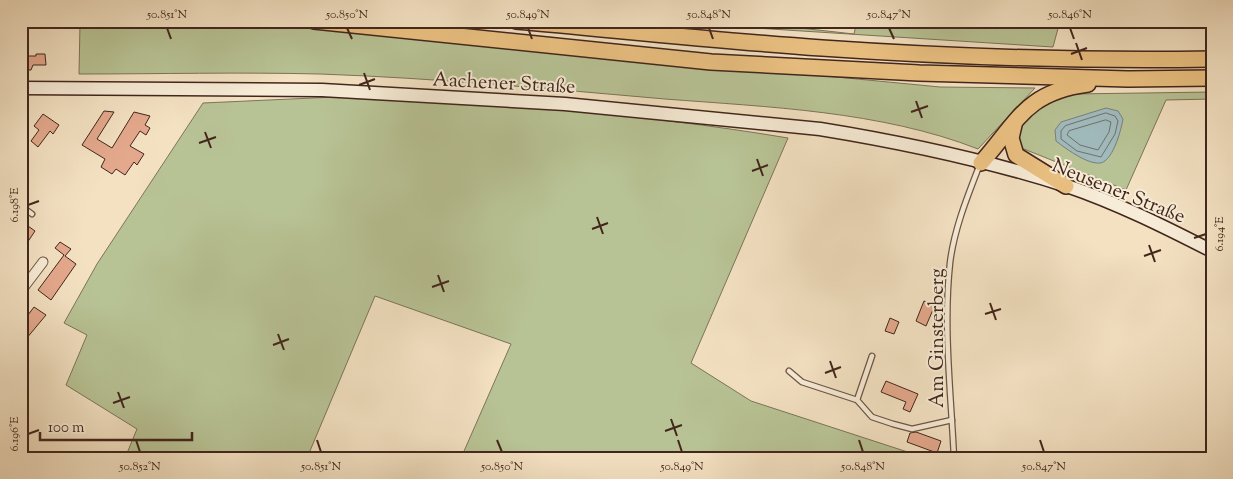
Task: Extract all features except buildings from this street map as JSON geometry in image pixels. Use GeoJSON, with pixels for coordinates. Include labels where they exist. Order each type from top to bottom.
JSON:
{"type":"FeatureCollection","features":[{"type":"Feature","properties":{"kind":"highway"},"geometry":{"type":"LineString","coordinates":[[314,21],[711,62],[919,73],[1128,79],[1212,78]]}},
{"type":"Feature","properties":{"kind":"highway"},"geometry":{"type":"LineString","coordinates":[[516,21],[821,48],[901,53],[1071,60],[1212,59]]}},
{"type":"Feature","properties":{"kind":"highway"},"geometry":{"type":"LineString","coordinates":[[981,163],[1030,104],[1053,92],[1080,85],[1128,79]]}},
{"type":"Feature","properties":{"kind":"highway"},"geometry":{"type":"LineString","coordinates":[[1016,120],[1011,138],[1016,154],[1066,186]]}},
{"type":"Feature","properties":{"kind":"main road","name":"Aachener Straße"},"geometry":{"type":"LineString","coordinates":[[21,88],[314,90],[565,104],[820,128],[860,135],[981,163]]}},
{"type":"Feature","properties":{"kind":"main road","name":"Neusener Straße"},"geometry":{"type":"LineString","coordinates":[[981,163],[1066,186],[1116,205],[1212,251]]}},
{"type":"Feature","properties":{"kind":"street"},"geometry":{"type":"LineString","coordinates":[[21,291],[43,262]]}},
{"type":"Feature","properties":{"kind":"lane","name":"Am Ginsterberg"},"geometry":{"type":"LineString","coordinates":[[954,458],[948,335],[950,261],[957,232],[981,163]]}},
{"type":"Feature","properties":{"kind":"lane"},"geometry":{"type":"LineString","coordinates":[[21,206],[32,214]]}},
{"type":"Feature","properties":{"kind":"lane"},"geometry":{"type":"LineString","coordinates":[[857,400],[872,356]]}},
{"type":"Feature","properties":{"kind":"lane"},"geometry":{"type":"LineString","coordinates":[[789,371],[802,382],[857,400],[872,417],[912,429],[952,420]]}},
{"type":"Feature","properties":{"kind":"green space"},"geometry":{"type":"Polygon","coordinates":[[[48,21],[255,21],[940,87],[1035,88],[978,149],[941,136],[903,126],[784,108],[406,78],[260,73],[79,74],[80,24],[48,21]]]}},
{"type":"Feature","properties":{"kind":"green space"},"geometry":{"type":"Polygon","coordinates":[[[645,21],[737,21],[854,34],[857,21],[1060,21],[1053,47],[645,21]]]}},
{"type":"Feature","properties":{"kind":"green space"},"geometry":{"type":"Polygon","coordinates":[[[1212,92],[1212,99],[1166,100],[1126,190],[1019,147],[1018,129],[1035,109],[1073,94],[1212,92]]]}},
{"type":"Feature","properties":{"kind":"green space"},"geometry":{"type":"Polygon","coordinates":[[[335,97],[449,102],[619,115],[788,138],[691,363],[751,401],[926,458],[461,458],[511,344],[375,296],[307,458],[125,458],[137,429],[66,385],[87,335],[64,323],[97,264],[203,103],[335,97]]]}},
{"type":"Feature","properties":{"kind":"water"},"geometry":{"type":"Polygon","coordinates":[[[1106,108],[1118,111],[1123,119],[1115,147],[1105,161],[1094,163],[1073,153],[1056,141],[1055,130],[1061,122],[1106,108]]]}}]}
